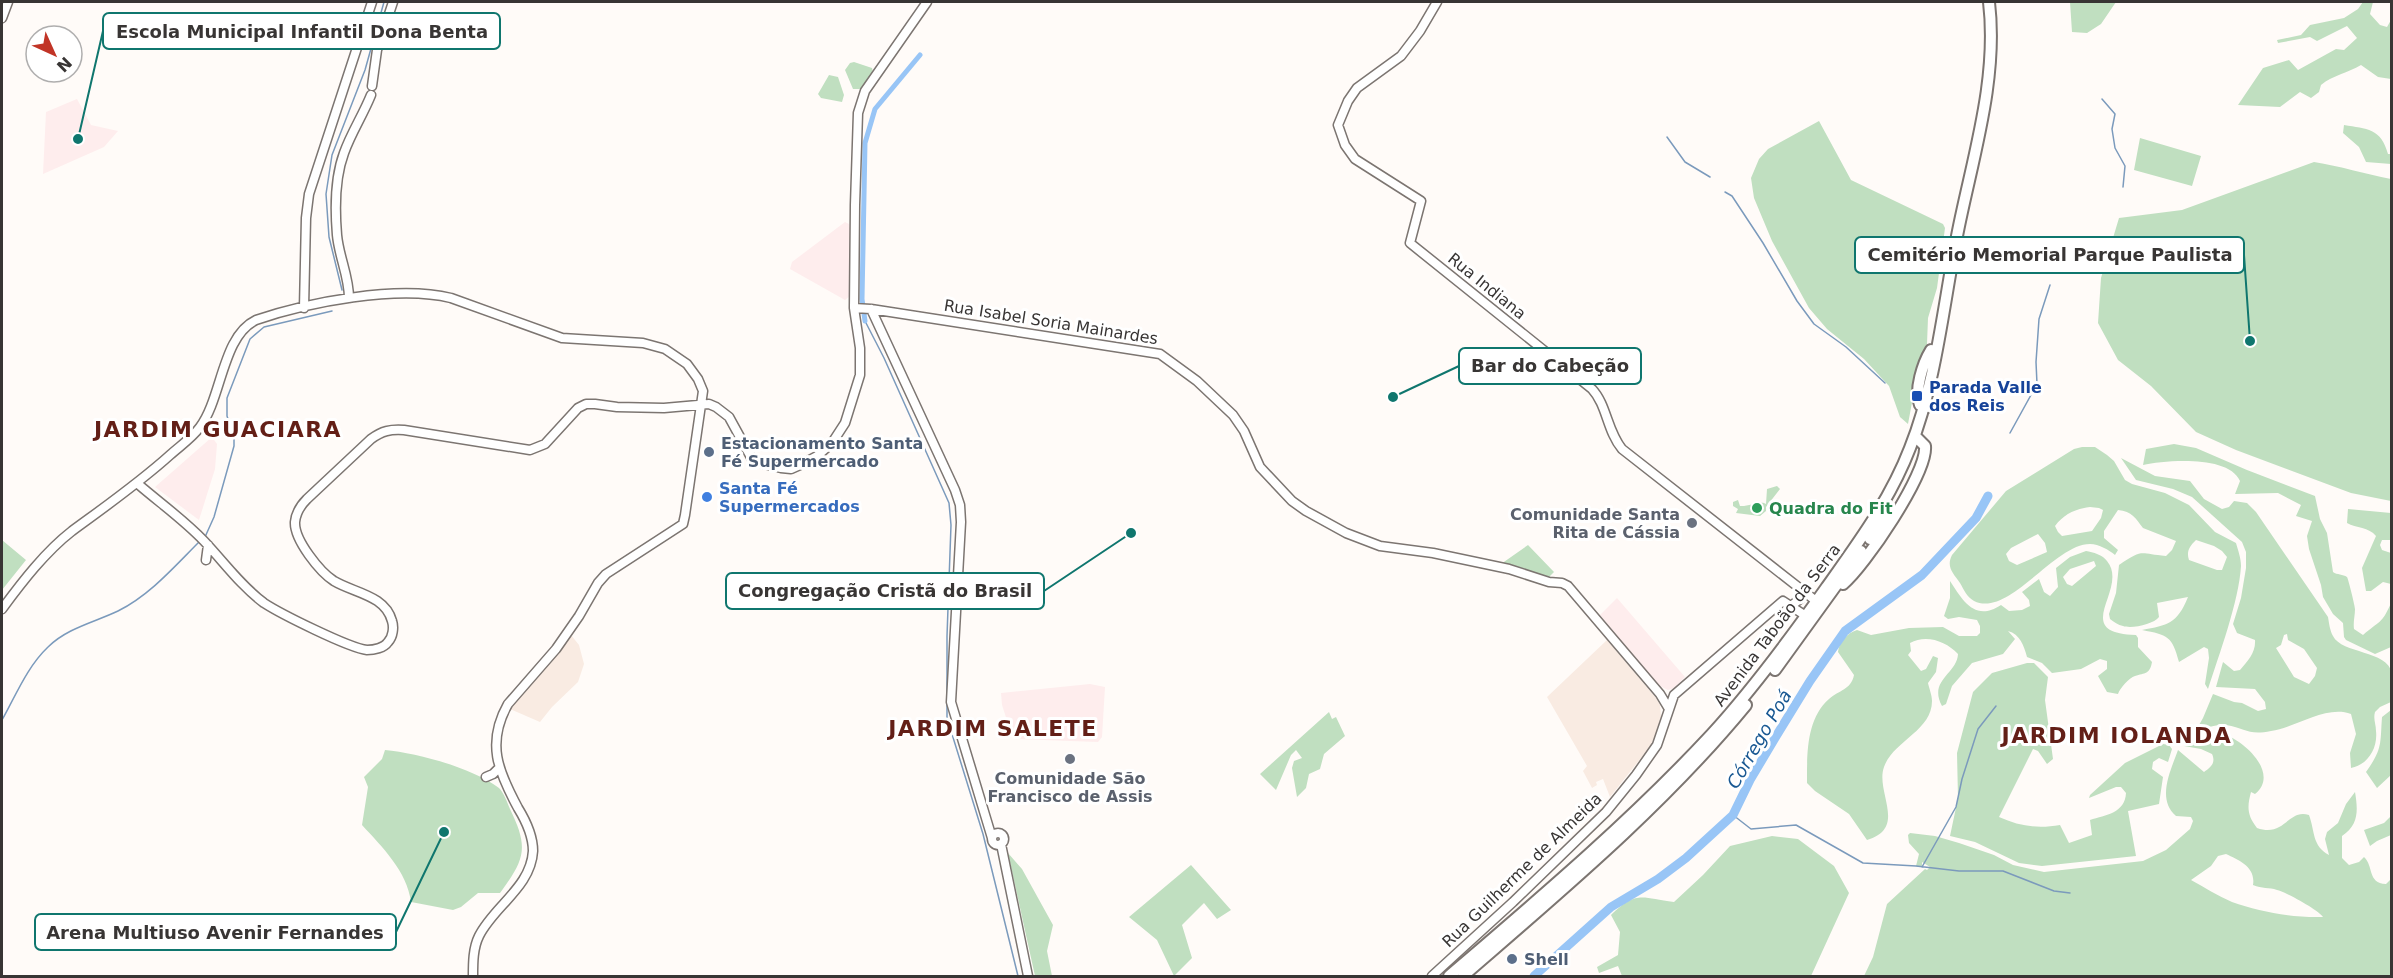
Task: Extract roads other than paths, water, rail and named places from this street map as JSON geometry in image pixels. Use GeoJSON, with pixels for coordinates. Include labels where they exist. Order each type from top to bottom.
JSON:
{"type":"FeatureCollection","features":[{"type":"Feature","properties":{"kind":"highway"},"geometry":{"type":"LineString","coordinates":[[1939,340],[1985,103],[1990,66],[1989,2]]}},
{"type":"Feature","properties":{"kind":"highway"},"geometry":{"type":"LineString","coordinates":[[1939,340],[1993,91],[1997,52],[1994,2]]}},
{"type":"Feature","properties":{"kind":"highway","name":"Avenida Taboão da Serra"},"geometry":{"type":"LineString","coordinates":[[1465,974],[1593,862],[1663,796],[1721,735],[1797,641],[1880,524],[1903,482],[1927,407],[1939,340]]}},
{"type":"Feature","properties":{"kind":"highway","name":"Avenida Taboão da Serra"},"geometry":{"type":"LineString","coordinates":[[1449,976],[1595,850],[1651,796],[1738,704],[1806,616],[1882,507],[1919,436]]}},
{"type":"Feature","properties":{"kind":"street"},"geometry":{"type":"LineString","coordinates":[[2,18],[8,2]]}},
{"type":"Feature","properties":{"kind":"street"},"geometry":{"type":"LineString","coordinates":[[307,307],[309,219],[313,193],[374,2]]}},
{"type":"Feature","properties":{"kind":"street"},"geometry":{"type":"LineString","coordinates":[[349,298],[349,285],[337,234],[340,171],[344,152],[372,90],[377,50],[393,2]]}},
{"type":"Feature","properties":{"kind":"street"},"geometry":{"type":"LineString","coordinates":[[138,484],[198,535],[207,544],[211,557],[250,591],[276,610],[361,649],[379,648],[388,643],[393,632],[393,624],[388,611],[377,601],[336,582],[320,570],[300,541],[295,526],[300,507],[381,432],[394,429],[530,450],[545,444],[574,411],[586,404],[617,408],[664,408],[702,404],[716,407],[729,417],[747,453],[758,462],[791,468],[817,456],[840,433],[860,375],[863,309],[858,113],[865,91],[927,2]]}},
{"type":"Feature","properties":{"kind":"street","name":"Rua Indiana"},"geometry":{"type":"LineString","coordinates":[[1437,2],[1401,56],[1357,88],[1351,96],[1338,125],[1345,145],[1355,159],[1421,201],[1410,243],[1594,391],[1612,435],[1626,453],[1816,601]]}},
{"type":"Feature","properties":{"kind":"street"},"geometry":{"type":"LineString","coordinates":[[2,609],[64,538],[138,484],[203,423],[234,345],[244,328],[256,320],[349,298],[383,294],[434,295],[451,298],[562,338],[642,343],[665,349],[678,356],[698,379],[703,391],[688,505],[682,524],[615,566],[598,583],[556,649],[508,704],[502,715],[496,740],[499,768],[527,824],[533,849],[532,863],[526,877],[478,937],[474,953],[473,976]]}},
{"type":"Feature","properties":{"kind":"street"},"geometry":{"type":"LineString","coordinates":[[863,309],[948,474],[960,505],[951,702],[1006,872],[1028,976]]}},
{"type":"Feature","properties":{"kind":"street","name":"Rua Isabel Soria Mainardes"},"geometry":{"type":"LineString","coordinates":[[863,309],[1146,351],[1167,358],[1197,381],[1233,415],[1244,431],[1255,458],[1292,501],[1346,533],[1380,546],[1433,552],[1509,569],[1568,586],[1663,698]]}},
{"type":"Feature","properties":{"kind":"street"},"geometry":{"type":"LineString","coordinates":[[1669,709],[1663,698],[1674,695],[1787,604],[1800,599],[1801,589]]}},
{"type":"Feature","properties":{"kind":"street"},"geometry":{"type":"LineString","coordinates":[[1787,604],[1806,616]]}},
{"type":"Feature","properties":{"kind":"street","name":"Rua Guilherme de Almeida"},"geometry":{"type":"LineString","coordinates":[[1432,976],[1513,902],[1600,817],[1636,775],[1657,745],[1674,695]]}},
{"type":"Feature","properties":{"kind":"street"},"geometry":{"type":"LineString","coordinates":[[486,777],[499,768]]}},
{"type":"Feature","properties":{"kind":"street"},"geometry":{"type":"LineString","coordinates":[[986,812],[1004,838],[996,841]]}},
{"type":"Feature","properties":{"kind":"waterway"},"geometry":{"type":"LineString","coordinates":[[342,290],[329,237],[326,194],[332,155],[365,70],[384,2]]}},
{"type":"Feature","properties":{"kind":"waterway"},"geometry":{"type":"LineString","coordinates":[[865,321],[862,299],[865,143],[875,109],[920,55]]}},
{"type":"Feature","properties":{"kind":"waterway"},"geometry":{"type":"LineString","coordinates":[[2102,99],[2115,114],[2112,129],[2115,148],[2125,166],[2123,187]]}},
{"type":"Feature","properties":{"kind":"waterway"},"geometry":{"type":"LineString","coordinates":[[1667,137],[1685,162],[1710,177]]}},
{"type":"Feature","properties":{"kind":"waterway"},"geometry":{"type":"LineString","coordinates":[[1725,192],[1732,196],[1797,301],[1814,324],[1846,347],[1885,383]]}},
{"type":"Feature","properties":{"kind":"waterway"},"geometry":{"type":"LineString","coordinates":[[2010,433],[2037,384],[2039,319],[2050,285]]}},
{"type":"Feature","properties":{"kind":"waterway"},"geometry":{"type":"LineString","coordinates":[[205,537],[214,517],[234,446],[234,437],[227,416],[227,398],[250,339],[264,327],[332,311]]}},
{"type":"Feature","properties":{"kind":"waterway"},"geometry":{"type":"LineString","coordinates":[[865,321],[949,503],[951,525],[947,718],[983,834],[1018,976]]}},
{"type":"Feature","properties":{"kind":"waterway","name":"Córrego Poá"},"geometry":{"type":"LineString","coordinates":[[1534,976],[1611,907],[1658,879],[1686,858],[1733,815],[1750,780],[1775,738],[1810,681],[1845,631],[1922,575],[1976,518],[1988,496]]}},
{"type":"Feature","properties":{"kind":"waterway"},"geometry":{"type":"LineString","coordinates":[[2,720],[28,672],[48,647],[72,630],[118,611],[141,597],[199,542]]}},
{"type":"Feature","properties":{"kind":"waterway"},"geometry":{"type":"LineString","coordinates":[[1922,867],[1956,807],[1962,779],[1978,729],[1996,706]]}},
{"type":"Feature","properties":{"kind":"waterway"},"geometry":{"type":"LineString","coordinates":[[1733,815],[1751,829],[1796,825],[1863,863],[1959,871],[2003,871],[2054,891],[2070,893]]}},
{"type":"Feature","properties":{"kind":"place","name":"Escola Municipal Infantil Dona Benta"},"geometry":{"type":"Point","coordinates":[78,139]}},
{"type":"Feature","properties":{"kind":"place","name":"Cemitério Memorial Parque Paulista"},"geometry":{"type":"Point","coordinates":[2250,341]}},
{"type":"Feature","properties":{"kind":"place","name":"Parada Valle dos Reis"},"geometry":{"type":"Point","coordinates":[1917,396]}},
{"type":"Feature","properties":{"kind":"place","name":"Bar do Cabeção"},"geometry":{"type":"Point","coordinates":[1393,397]}},
{"type":"Feature","properties":{"kind":"place","name":"Estacionamento Santa Fé Supermercado"},"geometry":{"type":"Point","coordinates":[709,452]}},
{"type":"Feature","properties":{"kind":"place","name":"Santa Fé Supermercados"},"geometry":{"type":"Point","coordinates":[707,497]}},
{"type":"Feature","properties":{"kind":"place","name":"Quadra do Fit"},"geometry":{"type":"Point","coordinates":[1757,508]}},
{"type":"Feature","properties":{"kind":"place","name":"Comunidade Santa Rita de Cássia"},"geometry":{"type":"Point","coordinates":[1692,523]}},
{"type":"Feature","properties":{"kind":"place","name":"Congregação Cristã do Brasil"},"geometry":{"type":"Point","coordinates":[1131,533]}},
{"type":"Feature","properties":{"kind":"place","name":"Comunidade São Francisco de Assis"},"geometry":{"type":"Point","coordinates":[1070,759]}},
{"type":"Feature","properties":{"kind":"place","name":"Arena Multiuso Avenir Fernandes"},"geometry":{"type":"Point","coordinates":[444,832]}},
{"type":"Feature","properties":{"kind":"place","name":"Shell"},"geometry":{"type":"Point","coordinates":[1512,959]}},
{"type":"Feature","properties":{"kind":"district","name":"JARDIM GUACIARA"},"geometry":{"type":"Point","coordinates":[218,429]}},
{"type":"Feature","properties":{"kind":"district","name":"JARDIM SALETE"},"geometry":{"type":"Point","coordinates":[993,728]}},
{"type":"Feature","properties":{"kind":"district","name":"JARDIM IOLANDA"},"geometry":{"type":"Point","coordinates":[2117,735]}}]}
